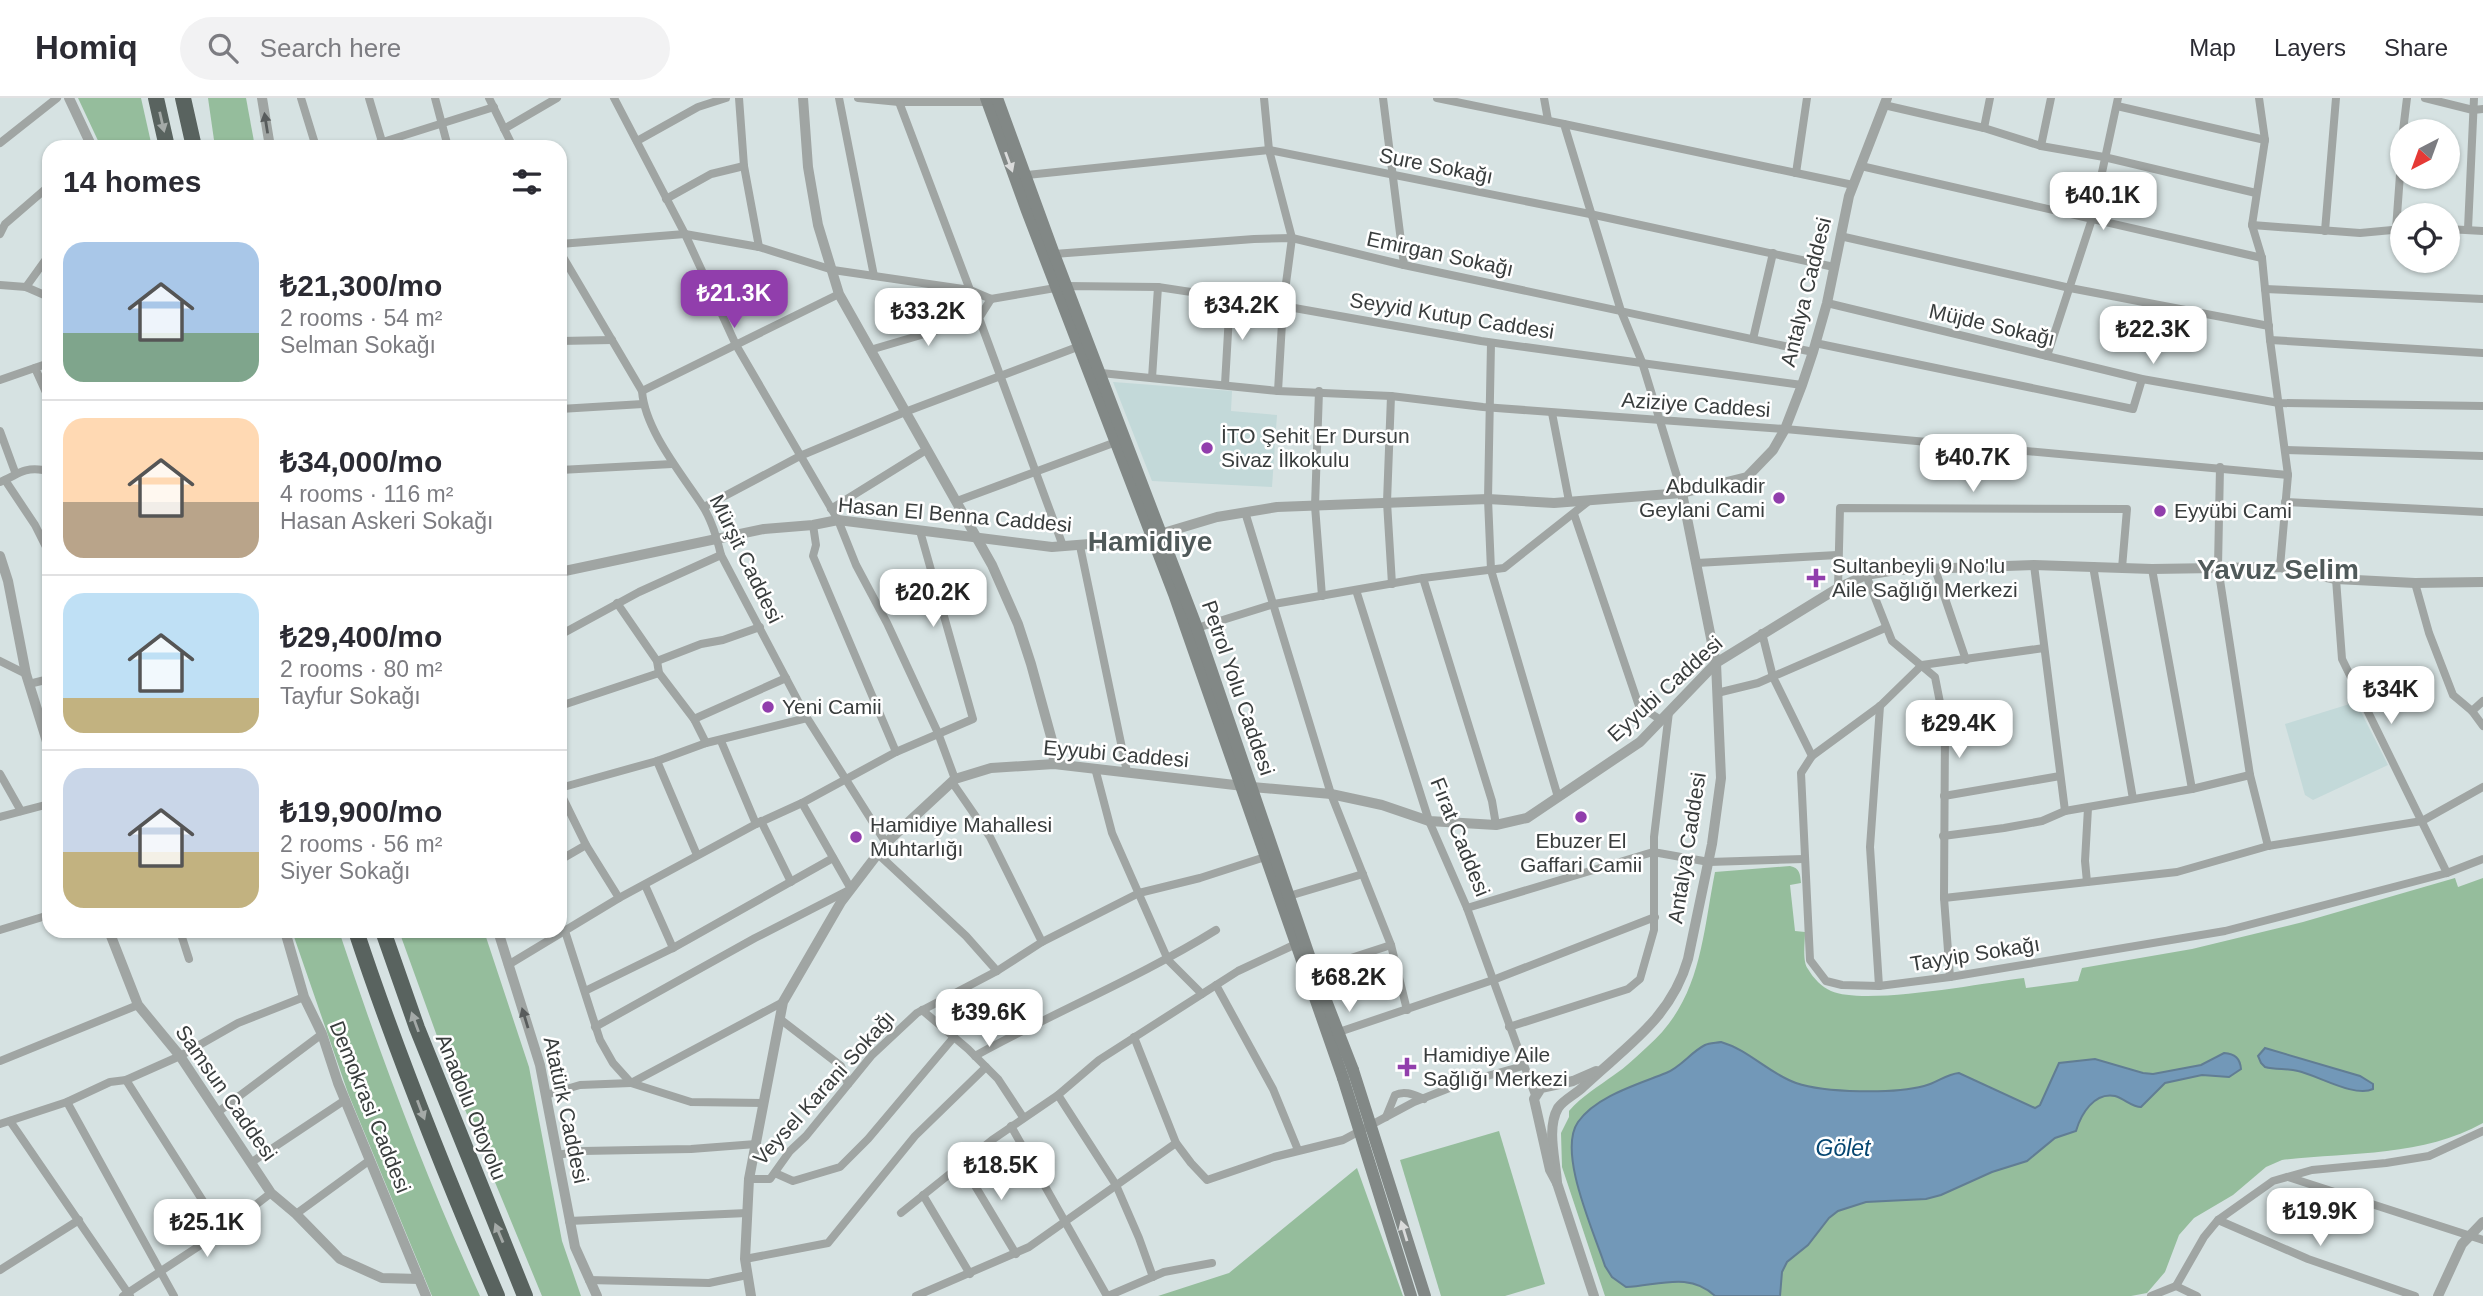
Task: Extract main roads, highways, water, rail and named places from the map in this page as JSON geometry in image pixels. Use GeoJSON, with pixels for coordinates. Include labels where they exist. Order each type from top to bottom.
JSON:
{"type":"FeatureCollection","features":[{"type":"Feature","properties":{"kind":"highway"},"geometry":{"type":"LineString","coordinates":[[156,98],[165,140]]}},
{"type":"Feature","properties":{"kind":"highway"},"geometry":{"type":"LineString","coordinates":[[183,98],[192,140]]}},
{"type":"Feature","properties":{"kind":"highway"},"geometry":{"type":"LineString","coordinates":[[358,938],[434,1143],[496,1296]]}},
{"type":"Feature","properties":{"kind":"highway","name":"Anadolu Otoyolu"},"geometry":{"type":"LineString","coordinates":[[385,938],[417,1028],[525,1296]]}},
{"type":"Feature","properties":{"kind":"main road","name":"Petrol Yolu Caddesi"},"geometry":{"type":"LineString","coordinates":[[993,100],[1027,175],[1054,254],[1062,287],[1101,373],[1247,786],[1339,1032],[1348,1074],[1411,1296]]}},
{"type":"Feature","properties":{"kind":"main road","name":"Petrol Yolu Caddesi"},"geometry":{"type":"LineString","coordinates":[[993,100],[1116,442],[1197,628],[1247,786],[1265,857],[1296,944],[1348,1074],[1425,1296]]}},
{"type":"Feature","properties":{"kind":"water","name":"Gölet"},"geometry":{"type":"Polygon","coordinates":[[[1721,1042],[1741,1050],[1786,1079],[1809,1086],[1841,1090],[1911,1089],[1959,1073],[2035,1108],[2040,1105],[2059,1063],[2095,1059],[2153,1074],[2201,1065],[2224,1053],[2236,1057],[2241,1069],[2229,1077],[2202,1075],[2165,1083],[2141,1107],[2115,1096],[2101,1097],[2085,1111],[2076,1131],[2055,1138],[2027,1161],[1926,1199],[1866,1202],[1838,1211],[1829,1218],[1808,1245],[1787,1262],[1782,1272],[1780,1296],[1715,1296],[1705,1288],[1684,1282],[1626,1287],[1612,1277],[1605,1266],[1579,1192],[1572,1152],[1573,1135],[1578,1122],[1607,1098],[1671,1070],[1705,1045],[1721,1042]]]}},
{"type":"Feature","properties":{"kind":"water"},"geometry":{"type":"Polygon","coordinates":[[[2265,1048],[2360,1076],[2373,1084],[2373,1089],[2356,1091],[2306,1073],[2265,1067],[2258,1056],[2265,1048]]]}},
{"type":"Feature","properties":{"kind":"place","name":"İTO Şehit Er Dursun Sivaz İlkokulu"},"geometry":{"type":"Point","coordinates":[1207,448]}},
{"type":"Feature","properties":{"kind":"place","name":"Abdulkadir Geylani Cami"},"geometry":{"type":"Point","coordinates":[1779,498]}},
{"type":"Feature","properties":{"kind":"place","name":"Eyyübi Cami"},"geometry":{"type":"Point","coordinates":[2160,511]}},
{"type":"Feature","properties":{"kind":"place","name":"Sultanbeyli 9 No'lu Aile Sağlığı Merkezi"},"geometry":{"type":"Point","coordinates":[1816,578]}},
{"type":"Feature","properties":{"kind":"place","name":"Yeni Camii"},"geometry":{"type":"Point","coordinates":[768,707]}},
{"type":"Feature","properties":{"kind":"place","name":"Ebuzer El Gaffari Camii"},"geometry":{"type":"Point","coordinates":[1581,817]}},
{"type":"Feature","properties":{"kind":"place","name":"Hamidiye Mahallesi Muhtarlığı"},"geometry":{"type":"Point","coordinates":[856,837]}},
{"type":"Feature","properties":{"kind":"place","name":"Hamidiye Aile Sağlığı Merkezi"},"geometry":{"type":"Point","coordinates":[1407,1067]}},
{"type":"Feature","properties":{"kind":"district","name":"Hamidiye"},"geometry":{"type":"Point","coordinates":[1150,541]}},
{"type":"Feature","properties":{"kind":"district","name":"Yavuz Selim"},"geometry":{"type":"Point","coordinates":[2278,569]}}]}
